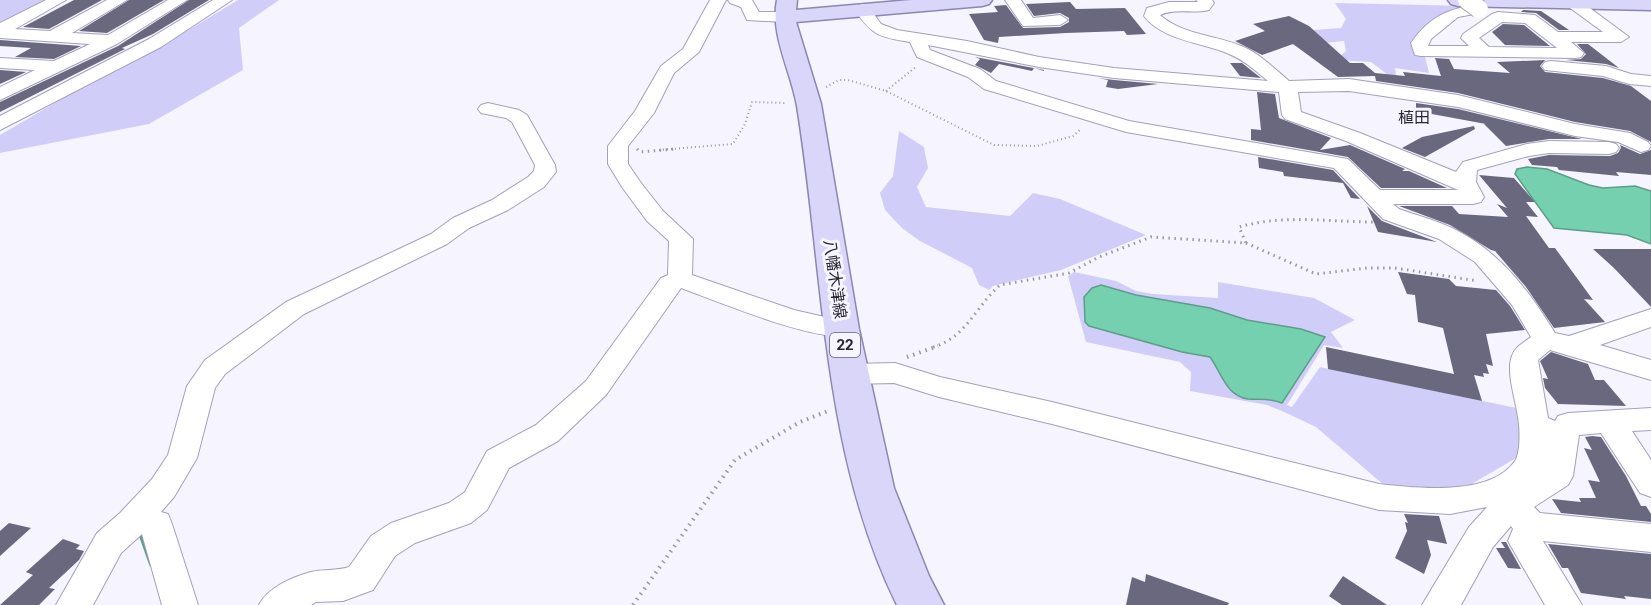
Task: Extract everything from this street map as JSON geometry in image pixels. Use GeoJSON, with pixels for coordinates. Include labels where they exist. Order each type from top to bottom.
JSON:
{"type":"FeatureCollection","features":[{"type":"Feature","properties":{"kind":"main road"},"geometry":{"type":"LineString","coordinates":[[779,6],[817,9],[904,0]]}},
{"type":"Feature","properties":{"kind":"main road"},"geometry":{"type":"LineString","coordinates":[[779,6],[862,9],[982,0]]}},
{"type":"Feature","properties":{"kind":"main road"},"geometry":{"type":"LineString","coordinates":[[1458,0],[1651,4]]}},
{"type":"Feature","properties":{"kind":"main road","name":"八幡木津線"},"geometry":{"type":"LineString","coordinates":[[779,6],[808,101],[842,329],[874,488],[910,584],[921,605]]}},
{"type":"Feature","properties":{"kind":"street"},"geometry":{"type":"LineString","coordinates":[[0,31],[58,0]]}},
{"type":"Feature","properties":{"kind":"street"},"geometry":{"type":"LineString","coordinates":[[54,36],[119,0]]}},
{"type":"Feature","properties":{"kind":"street"},"geometry":{"type":"LineString","coordinates":[[0,94],[111,40],[179,0]]}},
{"type":"Feature","properties":{"kind":"street"},"geometry":{"type":"LineString","coordinates":[[0,124],[155,42],[224,0]]}},
{"type":"Feature","properties":{"kind":"street"},"geometry":{"type":"LineString","coordinates":[[680,279],[681,239],[655,216],[618,164],[618,146],[644,112],[667,70],[690,52],[718,0]]}},
{"type":"Feature","properties":{"kind":"street"},"geometry":{"type":"LineString","coordinates":[[736,0],[748,4],[753,17],[779,6]]}},
{"type":"Feature","properties":{"kind":"street"},"geometry":{"type":"LineString","coordinates":[[1013,0],[1029,23],[1059,20]]}},
{"type":"Feature","properties":{"kind":"street"},"geometry":{"type":"LineString","coordinates":[[1204,0],[1206,3],[1203,7],[1163,7],[1153,11],[1152,16],[1156,22],[1170,29],[1246,55],[1288,90],[1292,115],[1353,137],[1465,184],[1473,197],[1376,197]]}},
{"type":"Feature","properties":{"kind":"street"},"geometry":{"type":"LineString","coordinates":[[1554,37],[1621,37],[1572,2]]}},
{"type":"Feature","properties":{"kind":"street"},"geometry":{"type":"LineString","coordinates":[[1473,5],[1454,13],[1425,35],[1419,43],[1421,51],[1575,53],[1529,18],[1498,17],[1468,38],[1484,51]]}},
{"type":"Feature","properties":{"kind":"street"},"geometry":{"type":"LineString","coordinates":[[862,9],[875,27],[974,73],[990,85],[1094,118],[1137,128],[1341,163],[1391,214],[1447,234],[1483,257],[1511,286],[1558,343],[1651,370]]}},
{"type":"Feature","properties":{"kind":"street"},"geometry":{"type":"LineString","coordinates":[[0,31],[155,42]]}},
{"type":"Feature","properties":{"kind":"street"},"geometry":{"type":"LineString","coordinates":[[920,46],[967,46],[1039,62],[1114,73],[1285,87],[1349,85],[1458,101],[1575,130],[1623,137],[1646,145]]}},
{"type":"Feature","properties":{"kind":"street"},"geometry":{"type":"LineString","coordinates":[[1510,51],[1522,63],[1531,66],[1574,66],[1606,71],[1642,82],[1651,81]]}},
{"type":"Feature","properties":{"kind":"street"},"geometry":{"type":"LineString","coordinates":[[1,64],[58,66]]}},
{"type":"Feature","properties":{"kind":"street"},"geometry":{"type":"LineString","coordinates":[[74,605],[109,543],[147,521],[163,488],[182,459],[201,386],[215,367],[295,308],[340,285],[409,255],[439,239],[461,223],[500,205],[536,182],[544,172],[545,165],[520,119],[512,114],[488,109]]}},
{"type":"Feature","properties":{"kind":"street"},"geometry":{"type":"LineString","coordinates":[[1465,184],[1466,171],[1470,166],[1527,150],[1549,147],[1600,149],[1646,145]]}},
{"type":"Feature","properties":{"kind":"street"},"geometry":{"type":"LineString","coordinates":[[277,605],[312,587],[343,585],[361,579],[383,546],[403,533],[460,513],[476,501],[498,460],[548,433],[596,388],[670,284],[680,279],[789,318],[842,329]]}},
{"type":"Feature","properties":{"kind":"street"},"geometry":{"type":"LineString","coordinates":[[853,388],[895,373],[939,387],[1052,413],[1379,497],[1412,501],[1467,500],[1516,481],[1532,463],[1534,425],[1524,366],[1525,356],[1558,343],[1651,318]]}},
{"type":"Feature","properties":{"kind":"street"},"geometry":{"type":"LineString","coordinates":[[1440,605],[1452,591],[1482,535],[1522,515],[1557,476],[1563,437],[1568,424],[1651,419]]}},
{"type":"Feature","properties":{"kind":"street"},"geometry":{"type":"LineString","coordinates":[[1608,420],[1624,440],[1633,460],[1651,484]]}},
{"type":"Feature","properties":{"kind":"street"},"geometry":{"type":"LineString","coordinates":[[1534,425],[1563,437]]}},
{"type":"Feature","properties":{"kind":"street"},"geometry":{"type":"LineString","coordinates":[[1522,515],[1651,538]]}},
{"type":"Feature","properties":{"kind":"street"},"geometry":{"type":"LineString","coordinates":[[1522,515],[1525,541],[1564,605]]}},
{"type":"Feature","properties":{"kind":"street"},"geometry":{"type":"LineString","coordinates":[[147,521],[180,605]]}},
{"type":"Feature","properties":{"kind":"path"},"geometry":{"type":"LineString","coordinates":[[886,91],[914,69],[920,46]]}},
{"type":"Feature","properties":{"kind":"path"},"geometry":{"type":"LineString","coordinates":[[625,137],[640,152],[688,150],[733,144],[745,124],[752,102],[808,101],[839,80],[848,80],[886,91],[994,145],[1037,146],[1073,136],[1094,118]]}},
{"type":"Feature","properties":{"kind":"path"},"geometry":{"type":"LineString","coordinates":[[1246,243],[1239,226],[1258,220],[1324,219],[1354,223],[1392,220],[1399,215]]}},
{"type":"Feature","properties":{"kind":"path"},"geometry":{"type":"LineString","coordinates":[[895,373],[909,356],[954,339],[992,291],[1000,285],[1069,273],[1099,257],[1151,237],[1246,243],[1316,274],[1327,275],[1366,268],[1409,269],[1511,286]]}},
{"type":"Feature","properties":{"kind":"path"},"geometry":{"type":"LineString","coordinates":[[633,605],[735,460],[853,388]]}},
{"type":"Feature","properties":{"kind":"shaded area"},"geometry":{"type":"Polygon","coordinates":[[[0,0],[48,0],[0,27],[0,0]]]}},
{"type":"Feature","properties":{"kind":"shaded area"},"geometry":{"type":"Polygon","coordinates":[[[238,0],[279,0],[239,28],[243,70],[149,124],[0,153],[0,135],[60,100],[144,57],[238,0]]]}},
{"type":"Feature","properties":{"kind":"shaded area"},"geometry":{"type":"Polygon","coordinates":[[[1335,3],[1468,6],[1429,28],[1424,53],[1429,73],[1395,68],[1396,75],[1388,75],[1371,62],[1336,60],[1346,51],[1344,41],[1296,46],[1281,39],[1300,31],[1341,28],[1346,19],[1335,3]]]}},
{"type":"Feature","properties":{"kind":"shaded area"},"geometry":{"type":"Polygon","coordinates":[[[899,131],[924,147],[928,168],[917,187],[926,207],[1010,216],[1033,193],[1060,199],[1146,235],[1061,270],[993,286],[989,290],[979,285],[972,268],[920,241],[902,228],[885,210],[880,193],[893,176],[899,131]]]}},
{"type":"Feature","properties":{"kind":"shaded area"},"geometry":{"type":"Polygon","coordinates":[[[1527,167],[1547,169],[1603,188],[1635,186],[1651,191],[1651,244],[1627,235],[1554,228],[1515,174],[1517,169],[1527,167]]]}},
{"type":"Feature","properties":{"kind":"shaded area"},"geometry":{"type":"Polygon","coordinates":[[[1074,272],[1116,281],[1136,291],[1153,294],[1218,298],[1218,282],[1314,298],[1355,320],[1331,332],[1343,348],[1324,345],[1287,405],[1292,407],[1320,367],[1521,409],[1523,454],[1458,492],[1384,485],[1316,427],[1267,405],[1190,391],[1191,372],[1180,362],[1086,342],[1068,276],[1074,272]],[[1101,285],[1096,286],[1097,329],[1182,352],[1210,357],[1224,382],[1248,399],[1266,399],[1282,403],[1325,337],[1301,329],[1247,320],[1210,308],[1136,295],[1101,285]]]}},
{"type":"Feature","properties":{"kind":"shaded area"},"geometry":{"type":"Polygon","coordinates":[[[1101,285],[1136,295],[1210,308],[1247,320],[1301,329],[1325,337],[1282,403],[1248,399],[1234,393],[1229,388],[1210,357],[1182,352],[1089,326],[1085,322],[1084,297],[1092,288],[1101,285]]]}},
{"type":"Feature","properties":{"kind":"building"},"geometry":{"type":"Polygon","coordinates":[[[74,0],[102,0],[49,29],[23,27],[74,0]]]}},
{"type":"Feature","properties":{"kind":"building"},"geometry":{"type":"Polygon","coordinates":[[[129,0],[164,0],[107,33],[79,31],[129,0]]]}},
{"type":"Feature","properties":{"kind":"building"},"geometry":{"type":"Polygon","coordinates":[[[189,0],[209,0],[153,34],[0,112],[0,102],[118,46],[189,0]]]}},
{"type":"Feature","properties":{"kind":"building"},"geometry":{"type":"Polygon","coordinates":[[[1070,2],[1076,9],[1125,8],[1146,34],[1127,35],[1124,31],[999,37],[998,43],[984,40],[969,14],[998,12],[994,6],[1006,5],[1023,28],[1060,27],[1069,22],[1069,18],[1060,13],[1034,16],[1026,4],[1070,2]]]}},
{"type":"Feature","properties":{"kind":"building"},"geometry":{"type":"Polygon","coordinates":[[[1523,10],[1541,11],[1569,30],[1559,30],[1536,13],[1521,12],[1523,10]]]}},
{"type":"Feature","properties":{"kind":"building"},"geometry":{"type":"Polygon","coordinates":[[[1289,16],[1309,26],[1350,63],[1363,63],[1375,73],[1405,76],[1403,72],[1441,76],[1435,58],[1449,59],[1454,69],[1510,73],[1497,62],[1545,60],[1540,66],[1545,72],[1603,78],[1631,86],[1651,101],[1651,142],[1630,131],[1575,122],[1458,93],[1376,81],[1375,76],[1338,77],[1293,44],[1262,55],[1235,41],[1265,31],[1253,24],[1289,16]]]}},
{"type":"Feature","properties":{"kind":"building"},"geometry":{"type":"Polygon","coordinates":[[[1503,24],[1524,25],[1550,46],[1505,45],[1492,32],[1503,24]]]}},
{"type":"Feature","properties":{"kind":"building"},"geometry":{"type":"Polygon","coordinates":[[[0,40],[81,46],[54,59],[15,57],[31,48],[0,46],[0,40]]]}},
{"type":"Feature","properties":{"kind":"building"},"geometry":{"type":"Polygon","coordinates":[[[1577,44],[1588,44],[1619,68],[1606,64],[1566,60],[1581,59],[1586,54],[1577,44]]]}},
{"type":"Feature","properties":{"kind":"building"},"geometry":{"type":"Polygon","coordinates":[[[975,57],[1034,68],[1032,71],[999,64],[991,73],[975,65],[980,59],[975,57]]]}},
{"type":"Feature","properties":{"kind":"building"},"geometry":{"type":"Polygon","coordinates":[[[1230,63],[1242,63],[1261,78],[1240,76],[1230,63]]]}},
{"type":"Feature","properties":{"kind":"building"},"geometry":{"type":"Polygon","coordinates":[[[0,70],[26,72],[0,84],[0,70]]]}},
{"type":"Feature","properties":{"kind":"building"},"geometry":{"type":"Polygon","coordinates":[[[1098,78],[1158,84],[1118,89],[1106,87],[1108,80],[1098,78]]]}},
{"type":"Feature","properties":{"kind":"building"},"geometry":{"type":"Polygon","coordinates":[[[1257,92],[1275,94],[1279,118],[1331,138],[1320,150],[1350,145],[1405,169],[1402,171],[1409,171],[1447,188],[1381,188],[1348,157],[1251,140],[1251,129],[1261,130],[1257,92]]]}},
{"type":"Feature","properties":{"kind":"building"},"geometry":{"type":"Polygon","coordinates":[[[1416,103],[1458,109],[1582,139],[1549,139],[1506,146],[1484,124],[1486,124],[1421,112],[1416,110],[1416,103]]]}},
{"type":"Feature","properties":{"kind":"building"},"geometry":{"type":"Polygon","coordinates":[[[1474,126],[1475,129],[1425,157],[1402,148],[1422,137],[1474,126]]]}},
{"type":"Feature","properties":{"kind":"building"},"geometry":{"type":"Polygon","coordinates":[[[1620,145],[1640,154],[1651,150],[1651,175],[1616,172],[1619,176],[1559,170],[1557,167],[1532,165],[1528,159],[1549,155],[1610,156],[1618,153],[1620,145]]]}},
{"type":"Feature","properties":{"kind":"building"},"geometry":{"type":"Polygon","coordinates":[[[1258,157],[1333,170],[1360,199],[1351,198],[1343,183],[1284,176],[1283,172],[1259,168],[1258,157]]]}},
{"type":"Feature","properties":{"kind":"building"},"geometry":{"type":"Polygon","coordinates":[[[1479,175],[1514,178],[1535,202],[1526,202],[1538,217],[1526,216],[1549,248],[1555,248],[1593,300],[1584,299],[1605,322],[1554,328],[1526,287],[1495,251],[1450,225],[1399,206],[1452,206],[1459,214],[1508,217],[1497,204],[1507,208],[1479,175]]]}},
{"type":"Feature","properties":{"kind":"building"},"geometry":{"type":"Polygon","coordinates":[[[1367,206],[1382,221],[1437,242],[1378,232],[1367,206]]]}},
{"type":"Feature","properties":{"kind":"building"},"geometry":{"type":"Polygon","coordinates":[[[1593,249],[1651,249],[1651,307],[1614,268],[1593,249]]]}},
{"type":"Feature","properties":{"kind":"building"},"geometry":{"type":"Polygon","coordinates":[[[1398,272],[1449,279],[1456,286],[1496,290],[1510,306],[1525,330],[1486,334],[1493,366],[1486,364],[1489,374],[1483,373],[1484,377],[1474,375],[1482,401],[1328,369],[1326,347],[1454,374],[1443,328],[1418,322],[1415,295],[1407,294],[1398,272]]]}},
{"type":"Feature","properties":{"kind":"building"},"geometry":{"type":"Polygon","coordinates":[[[1551,352],[1588,364],[1595,380],[1604,380],[1626,406],[1558,404],[1545,388],[1543,378],[1548,379],[1540,361],[1551,352]]]}},
{"type":"Feature","properties":{"kind":"building"},"geometry":{"type":"Polygon","coordinates":[[[1585,437],[1601,437],[1626,476],[1641,506],[1646,506],[1651,514],[1651,522],[1561,513],[1552,499],[1581,502],[1579,498],[1596,498],[1588,480],[1600,482],[1584,448],[1592,450],[1585,437]]]}},
{"type":"Feature","properties":{"kind":"building"},"geometry":{"type":"Polygon","coordinates":[[[1404,514],[1439,516],[1447,544],[1427,540],[1431,555],[1424,574],[1395,558],[1407,531],[1405,522],[1408,523],[1404,514]]]}},
{"type":"Feature","properties":{"kind":"building"},"geometry":{"type":"Polygon","coordinates":[[[9,523],[31,528],[0,556],[0,531],[9,523]]]}},
{"type":"Feature","properties":{"kind":"building"},"geometry":{"type":"Polygon","coordinates":[[[63,539],[80,545],[76,549],[84,551],[79,560],[49,588],[55,589],[39,605],[0,605],[33,575],[26,572],[63,539]]]}},
{"type":"Feature","properties":{"kind":"building"},"geometry":{"type":"Polygon","coordinates":[[[1501,542],[1506,542],[1521,569],[1508,568],[1496,548],[1505,548],[1501,542]]]}},
{"type":"Feature","properties":{"kind":"building"},"geometry":{"type":"Polygon","coordinates":[[[1548,544],[1651,554],[1651,599],[1624,596],[1626,599],[1581,593],[1568,568],[1562,568],[1548,544]]]}},
{"type":"Feature","properties":{"kind":"building"},"geometry":{"type":"Polygon","coordinates":[[[1146,574],[1229,603],[1228,605],[1126,605],[1132,577],[1145,582],[1146,574]]]}},
{"type":"Feature","properties":{"kind":"building"},"geometry":{"type":"Polygon","coordinates":[[[1343,576],[1387,605],[1342,605],[1329,596],[1343,576]]]}},
{"type":"Feature","properties":{"kind":"waterway"},"geometry":{"type":"LineString","coordinates":[[140,530],[152,564]]}},
{"type":"Feature","properties":{"kind":"district","name":"植田"},"geometry":{"type":"Point","coordinates":[1414,117]}}]}
